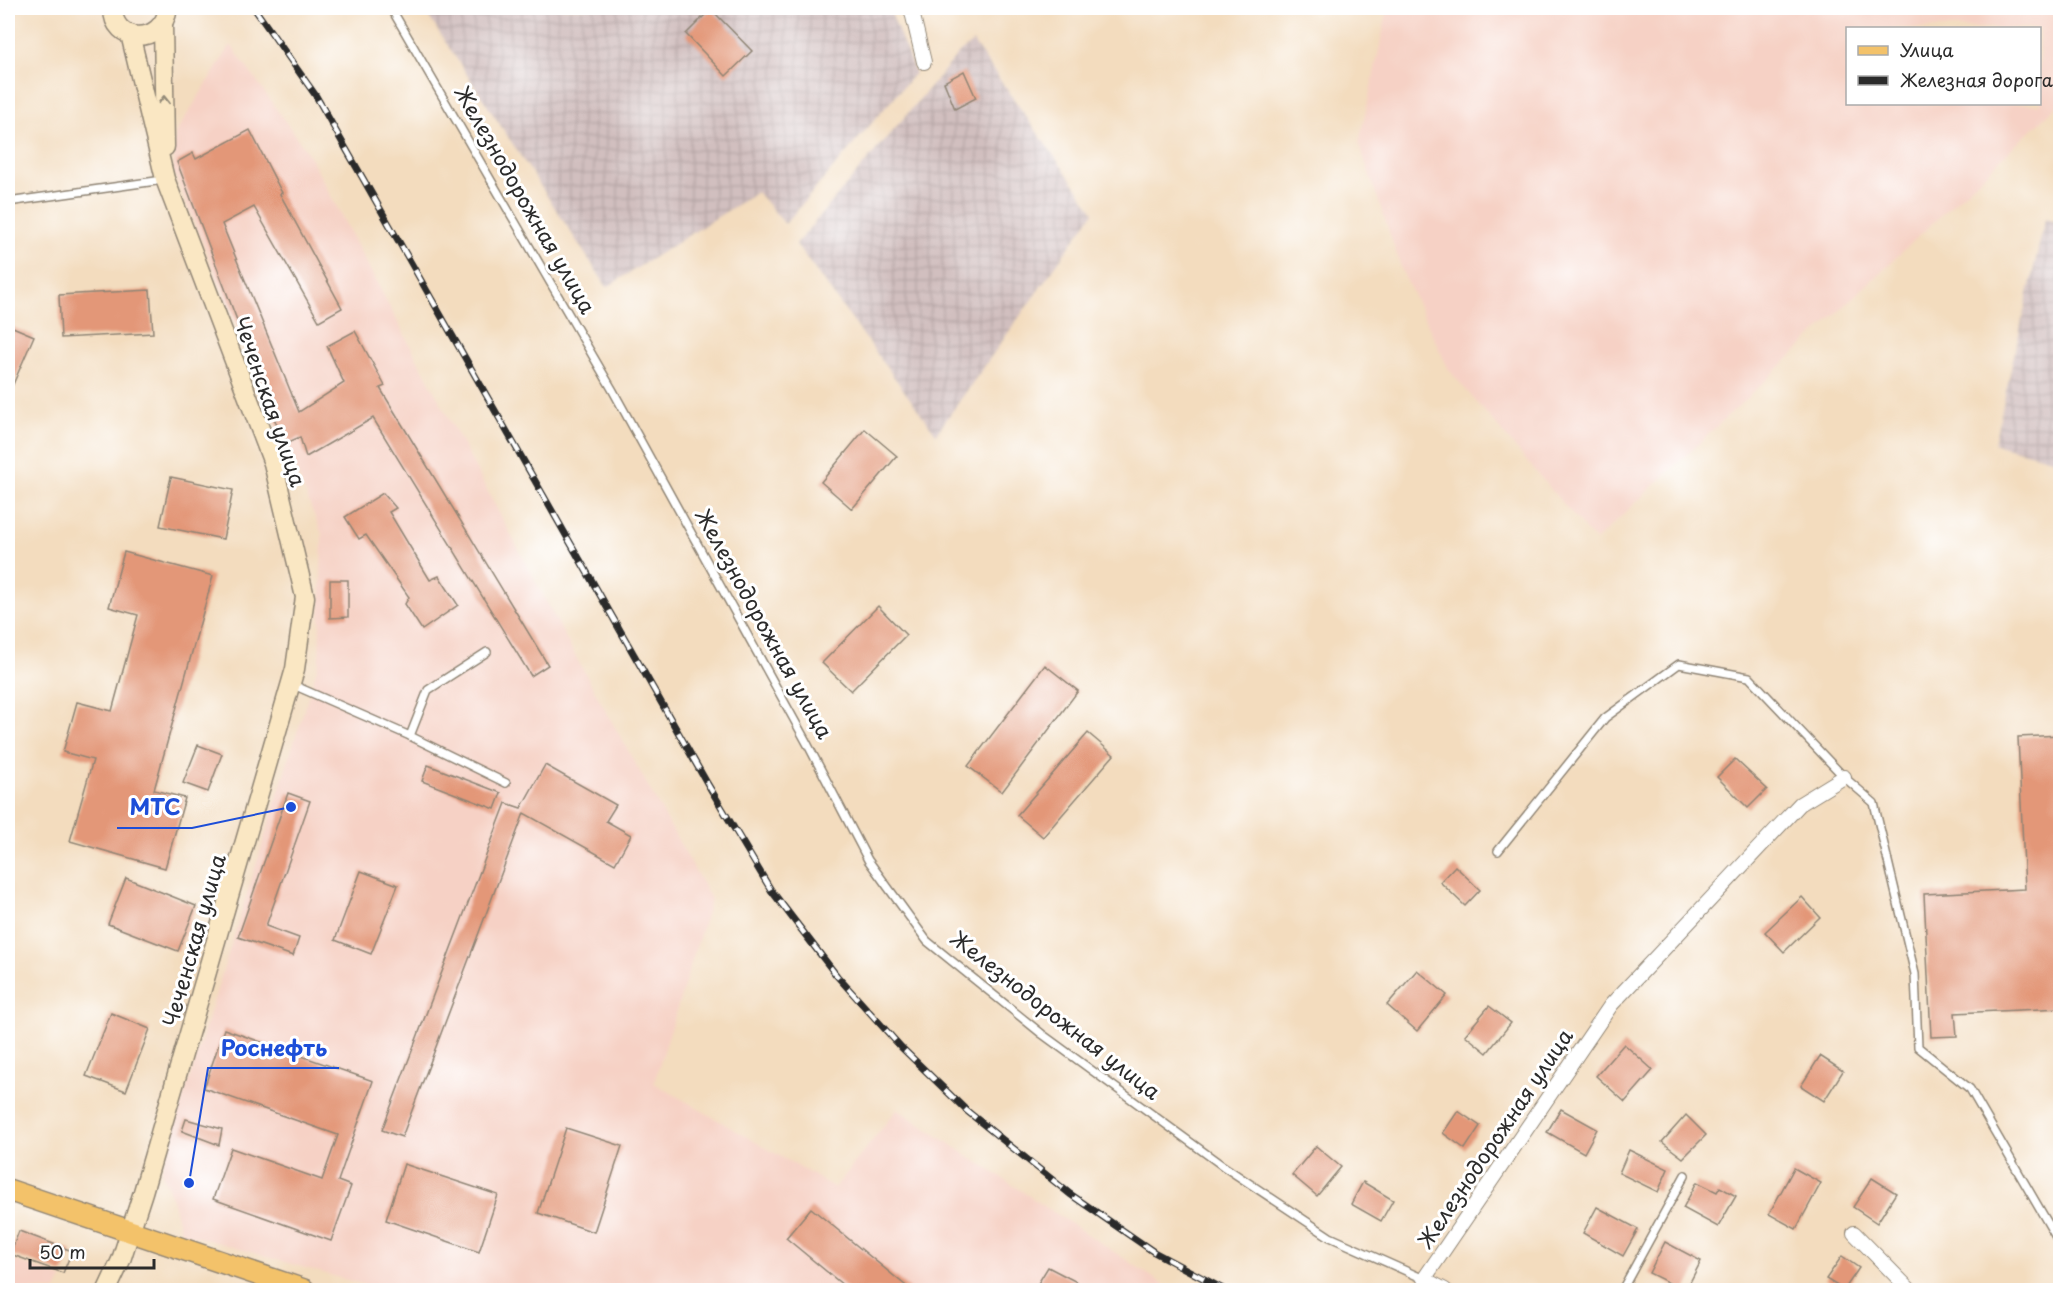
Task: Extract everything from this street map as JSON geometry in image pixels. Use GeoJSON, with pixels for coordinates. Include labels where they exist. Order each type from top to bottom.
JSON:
{"type":"FeatureCollection","features":[{"type":"Feature","properties":{"kind":"main road"},"geometry":{"type":"LineString","coordinates":[[113,8],[116,21],[130,34],[140,36],[151,34],[168,14]]}},
{"type":"Feature","properties":{"kind":"main road"},"geometry":{"type":"LineString","coordinates":[[165,179],[168,14]]}},
{"type":"Feature","properties":{"kind":"main road"},"geometry":{"type":"LineString","coordinates":[[130,34],[165,179]]}},
{"type":"Feature","properties":{"kind":"main road","name":"Чеченская улица"},"geometry":{"type":"LineString","coordinates":[[107,1290],[131,1232],[291,684],[305,597],[273,464],[165,179]]}},
{"type":"Feature","properties":{"kind":"main road"},"geometry":{"type":"LineString","coordinates":[[8,1190],[304,1290]]}},
{"type":"Feature","properties":{"kind":"street"},"geometry":{"type":"LineString","coordinates":[[911,8],[924,62]]}},
{"type":"Feature","properties":{"kind":"street","name":"Железнодорожная улица"},"geometry":{"type":"LineString","coordinates":[[1424,1279],[1611,1005],[1800,804],[1844,777]]}},
{"type":"Feature","properties":{"kind":"street"},"geometry":{"type":"LineString","coordinates":[[1854,1233],[1910,1290]]}},
{"type":"Feature","properties":{"kind":"street"},"geometry":{"type":"LineString","coordinates":[[1424,1279],[1445,1290]]}},
{"type":"Feature","properties":{"kind":"lane","name":"Железнодорожная улица"},"geometry":{"type":"LineString","coordinates":[[391,8],[612,389],[808,745],[868,860],[927,941],[1042,1034],[1223,1166],[1330,1237],[1424,1279]]}},
{"type":"Feature","properties":{"kind":"lane"},"geometry":{"type":"LineString","coordinates":[[8,202],[165,179]]}},
{"type":"Feature","properties":{"kind":"lane"},"geometry":{"type":"LineString","coordinates":[[410,736],[428,690],[487,652]]}},
{"type":"Feature","properties":{"kind":"lane"},"geometry":{"type":"LineString","coordinates":[[1498,851],[1605,718],[1679,664],[1749,677],[1844,777],[1874,802],[1915,975],[1918,1047],[1971,1089],[2061,1244]]}},
{"type":"Feature","properties":{"kind":"lane"},"geometry":{"type":"LineString","coordinates":[[291,684],[410,736],[506,783]]}},
{"type":"Feature","properties":{"kind":"lane"},"geometry":{"type":"LineString","coordinates":[[1622,1290],[1685,1175]]}},
{"type":"Feature","properties":{"kind":"shaded area"},"geometry":{"type":"Polygon","coordinates":[[[423,8],[889,8],[915,73],[785,224],[757,192],[607,287],[423,8]]]}},
{"type":"Feature","properties":{"kind":"shaded area"},"geometry":{"type":"Polygon","coordinates":[[[1388,8],[2060,8],[2060,103],[1595,541],[1449,370],[1403,273],[1359,143],[1388,8]]]}},
{"type":"Feature","properties":{"kind":"shaded area"},"geometry":{"type":"Polygon","coordinates":[[[973,42],[1094,212],[936,434],[796,244],[960,52],[973,42]]]}},
{"type":"Feature","properties":{"kind":"shaded area"},"geometry":{"type":"Polygon","coordinates":[[[231,45],[309,155],[572,650],[711,899],[654,1083],[835,1188],[897,1109],[1172,1290],[382,1290],[181,1232],[171,1195],[161,1170],[319,662],[322,534],[173,171],[175,134],[231,45]]]}},
{"type":"Feature","properties":{"kind":"shaded area"},"geometry":{"type":"Polygon","coordinates":[[[2045,219],[2060,222],[2060,461],[1994,444],[2045,219]]]}},
{"type":"Feature","properties":{"kind":"shaded area"},"geometry":{"type":"Polygon","coordinates":[[[8,1258],[63,1278],[56,1290],[8,1290],[8,1258]]]}},
{"type":"Feature","properties":{"kind":"building"},"geometry":{"type":"Polygon","coordinates":[[[711,9],[752,51],[726,76],[686,34],[711,9]]]}},
{"type":"Feature","properties":{"kind":"building"},"geometry":{"type":"Polygon","coordinates":[[[964,71],[976,98],[955,109],[944,82],[964,71]]]}},
{"type":"Feature","properties":{"kind":"building"},"geometry":{"type":"Polygon","coordinates":[[[250,130],[282,193],[280,194],[342,308],[319,321],[254,207],[222,224],[299,412],[344,383],[327,346],[355,331],[385,386],[380,388],[548,665],[531,676],[373,418],[306,457],[300,437],[284,444],[177,162],[193,153],[196,159],[250,130]]]}},
{"type":"Feature","properties":{"kind":"building"},"geometry":{"type":"Polygon","coordinates":[[[150,290],[153,333],[61,338],[59,295],[150,290]]]}},
{"type":"Feature","properties":{"kind":"building"},"geometry":{"type":"Polygon","coordinates":[[[8,325],[34,336],[8,396],[8,325]]]}},
{"type":"Feature","properties":{"kind":"building"},"geometry":{"type":"Polygon","coordinates":[[[865,429],[897,456],[852,509],[821,482],[865,429]]]}},
{"type":"Feature","properties":{"kind":"building"},"geometry":{"type":"Polygon","coordinates":[[[171,477],[233,490],[223,539],[160,526],[171,477]]]}},
{"type":"Feature","properties":{"kind":"building"},"geometry":{"type":"Polygon","coordinates":[[[383,493],[396,508],[389,512],[430,580],[439,576],[458,605],[422,630],[405,604],[409,597],[366,535],[359,539],[345,517],[383,493]]]}},
{"type":"Feature","properties":{"kind":"building"},"geometry":{"type":"Polygon","coordinates":[[[124,552],[213,576],[154,790],[185,798],[165,868],[70,841],[93,760],[63,752],[77,702],[112,711],[138,615],[109,607],[124,552]]]}},
{"type":"Feature","properties":{"kind":"building"},"geometry":{"type":"Polygon","coordinates":[[[330,580],[348,580],[348,617],[330,618],[330,580]]]}},
{"type":"Feature","properties":{"kind":"building"},"geometry":{"type":"Polygon","coordinates":[[[878,606],[906,635],[851,691],[822,663],[878,606]]]}},
{"type":"Feature","properties":{"kind":"building"},"geometry":{"type":"Polygon","coordinates":[[[1045,665],[1078,691],[1002,792],[968,766],[1045,665]]]}},
{"type":"Feature","properties":{"kind":"building"},"geometry":{"type":"Polygon","coordinates":[[[1088,733],[1114,755],[1043,837],[1017,815],[1088,733]]]}},
{"type":"Feature","properties":{"kind":"building"},"geometry":{"type":"Polygon","coordinates":[[[2061,735],[2061,1008],[1955,1013],[1957,1036],[1931,1037],[1924,894],[2025,889],[2018,737],[2061,735]]]}},
{"type":"Feature","properties":{"kind":"building"},"geometry":{"type":"Polygon","coordinates":[[[198,745],[222,754],[208,792],[183,783],[198,745]]]}},
{"type":"Feature","properties":{"kind":"building"},"geometry":{"type":"Polygon","coordinates":[[[1735,759],[1767,789],[1748,808],[1717,777],[1735,759]]]}},
{"type":"Feature","properties":{"kind":"building"},"geometry":{"type":"Polygon","coordinates":[[[428,765],[501,793],[495,809],[422,781],[428,765]]]}},
{"type":"Feature","properties":{"kind":"building"},"geometry":{"type":"Polygon","coordinates":[[[545,765],[616,805],[606,821],[631,835],[615,864],[524,813],[402,1137],[382,1130],[506,803],[521,808],[545,765]]]}},
{"type":"Feature","properties":{"kind":"building"},"geometry":{"type":"Polygon","coordinates":[[[288,793],[310,801],[266,926],[299,938],[293,956],[238,937],[288,793]]]}},
{"type":"Feature","properties":{"kind":"building"},"geometry":{"type":"Polygon","coordinates":[[[1455,866],[1480,890],[1465,906],[1440,882],[1455,866]]]}},
{"type":"Feature","properties":{"kind":"building"},"geometry":{"type":"Polygon","coordinates":[[[361,871],[398,885],[371,954],[335,940],[361,871]]]}},
{"type":"Feature","properties":{"kind":"building"},"geometry":{"type":"Polygon","coordinates":[[[126,878],[196,906],[178,951],[108,924],[126,878]]]}},
{"type":"Feature","properties":{"kind":"building"},"geometry":{"type":"Polygon","coordinates":[[[1802,897],[1820,917],[1784,952],[1765,932],[1802,897]]]}},
{"type":"Feature","properties":{"kind":"building"},"geometry":{"type":"Polygon","coordinates":[[[1417,970],[1447,995],[1417,1031],[1387,1005],[1417,970]]]}},
{"type":"Feature","properties":{"kind":"building"},"geometry":{"type":"Polygon","coordinates":[[[1489,1006],[1511,1023],[1487,1053],[1465,1035],[1489,1006]]]}},
{"type":"Feature","properties":{"kind":"building"},"geometry":{"type":"Polygon","coordinates":[[[111,1013],[150,1029],[126,1091],[86,1076],[111,1013]]]}},
{"type":"Feature","properties":{"kind":"building"},"geometry":{"type":"Polygon","coordinates":[[[224,1029],[373,1081],[338,1181],[351,1186],[331,1241],[213,1199],[231,1148],[322,1180],[338,1135],[204,1088],[224,1029]]]}},
{"type":"Feature","properties":{"kind":"building"},"geometry":{"type":"Polygon","coordinates":[[[1624,1044],[1653,1070],[1625,1102],[1596,1076],[1624,1044]]]}},
{"type":"Feature","properties":{"kind":"building"},"geometry":{"type":"Polygon","coordinates":[[[1820,1056],[1843,1071],[1824,1101],[1801,1086],[1820,1056]]]}},
{"type":"Feature","properties":{"kind":"building"},"geometry":{"type":"Polygon","coordinates":[[[1561,1109],[1597,1129],[1584,1153],[1547,1132],[1561,1109]]]}},
{"type":"Feature","properties":{"kind":"building"},"geometry":{"type":"Polygon","coordinates":[[[1458,1111],[1480,1126],[1465,1149],[1443,1133],[1458,1111]]]}},
{"type":"Feature","properties":{"kind":"building"},"geometry":{"type":"Polygon","coordinates":[[[1686,1115],[1706,1135],[1683,1158],[1662,1142],[1686,1115]]]}},
{"type":"Feature","properties":{"kind":"building"},"geometry":{"type":"Polygon","coordinates":[[[186,1119],[222,1129],[219,1145],[182,1131],[186,1119]]]}},
{"type":"Feature","properties":{"kind":"building"},"geometry":{"type":"Polygon","coordinates":[[[566,1128],[622,1146],[594,1232],[538,1213],[566,1128]]]}},
{"type":"Feature","properties":{"kind":"building"},"geometry":{"type":"Polygon","coordinates":[[[1316,1146],[1341,1167],[1317,1196],[1292,1175],[1316,1146]]]}},
{"type":"Feature","properties":{"kind":"building"},"geometry":{"type":"Polygon","coordinates":[[[1629,1150],[1668,1169],[1658,1192],[1619,1173],[1629,1150]]]}},
{"type":"Feature","properties":{"kind":"building"},"geometry":{"type":"Polygon","coordinates":[[[404,1164],[498,1195],[479,1252],[386,1220],[404,1164]]]}},
{"type":"Feature","properties":{"kind":"building"},"geometry":{"type":"Polygon","coordinates":[[[1794,1168],[1821,1183],[1796,1229],[1769,1214],[1794,1168]]]}},
{"type":"Feature","properties":{"kind":"building"},"geometry":{"type":"Polygon","coordinates":[[[1872,1178],[1896,1193],[1877,1223],[1853,1207],[1872,1178]]]}},
{"type":"Feature","properties":{"kind":"building"},"geometry":{"type":"Polygon","coordinates":[[[1363,1182],[1393,1200],[1381,1221],[1351,1204],[1363,1182]]]}},
{"type":"Feature","properties":{"kind":"building"},"geometry":{"type":"Polygon","coordinates":[[[1697,1182],[1717,1192],[1720,1187],[1736,1196],[1718,1227],[1683,1208],[1697,1182]]]}},
{"type":"Feature","properties":{"kind":"building"},"geometry":{"type":"Polygon","coordinates":[[[1597,1207],[1638,1229],[1623,1256],[1583,1233],[1597,1207]]]}},
{"type":"Feature","properties":{"kind":"building"},"geometry":{"type":"Polygon","coordinates":[[[811,1208],[911,1290],[849,1290],[786,1238],[811,1208]]]}},
{"type":"Feature","properties":{"kind":"building"},"geometry":{"type":"Polygon","coordinates":[[[19,1231],[72,1251],[63,1273],[10,1254],[19,1231]]]}},
{"type":"Feature","properties":{"kind":"building"},"geometry":{"type":"Polygon","coordinates":[[[1665,1242],[1701,1261],[1686,1290],[1649,1273],[1665,1242]]]}},
{"type":"Feature","properties":{"kind":"building"},"geometry":{"type":"Polygon","coordinates":[[[1842,1256],[1859,1268],[1844,1290],[1826,1279],[1842,1256]]]}},
{"type":"Feature","properties":{"kind":"building"},"geometry":{"type":"Polygon","coordinates":[[[1048,1267],[1092,1290],[1034,1290],[1048,1267]]]}},
{"type":"Feature","properties":{"kind":"railway"},"geometry":{"type":"LineString","coordinates":[[254,8],[316,96],[707,783],[771,890],[837,976],[901,1047],[967,1111],[1070,1194],[1154,1252],[1225,1290]]}},
{"type":"Feature","properties":{"kind":"place","name":"МТС"},"geometry":{"type":"Point","coordinates":[291,807]}},
{"type":"Feature","properties":{"kind":"place","name":"Роснефть"},"geometry":{"type":"Point","coordinates":[189,1183]}}]}
